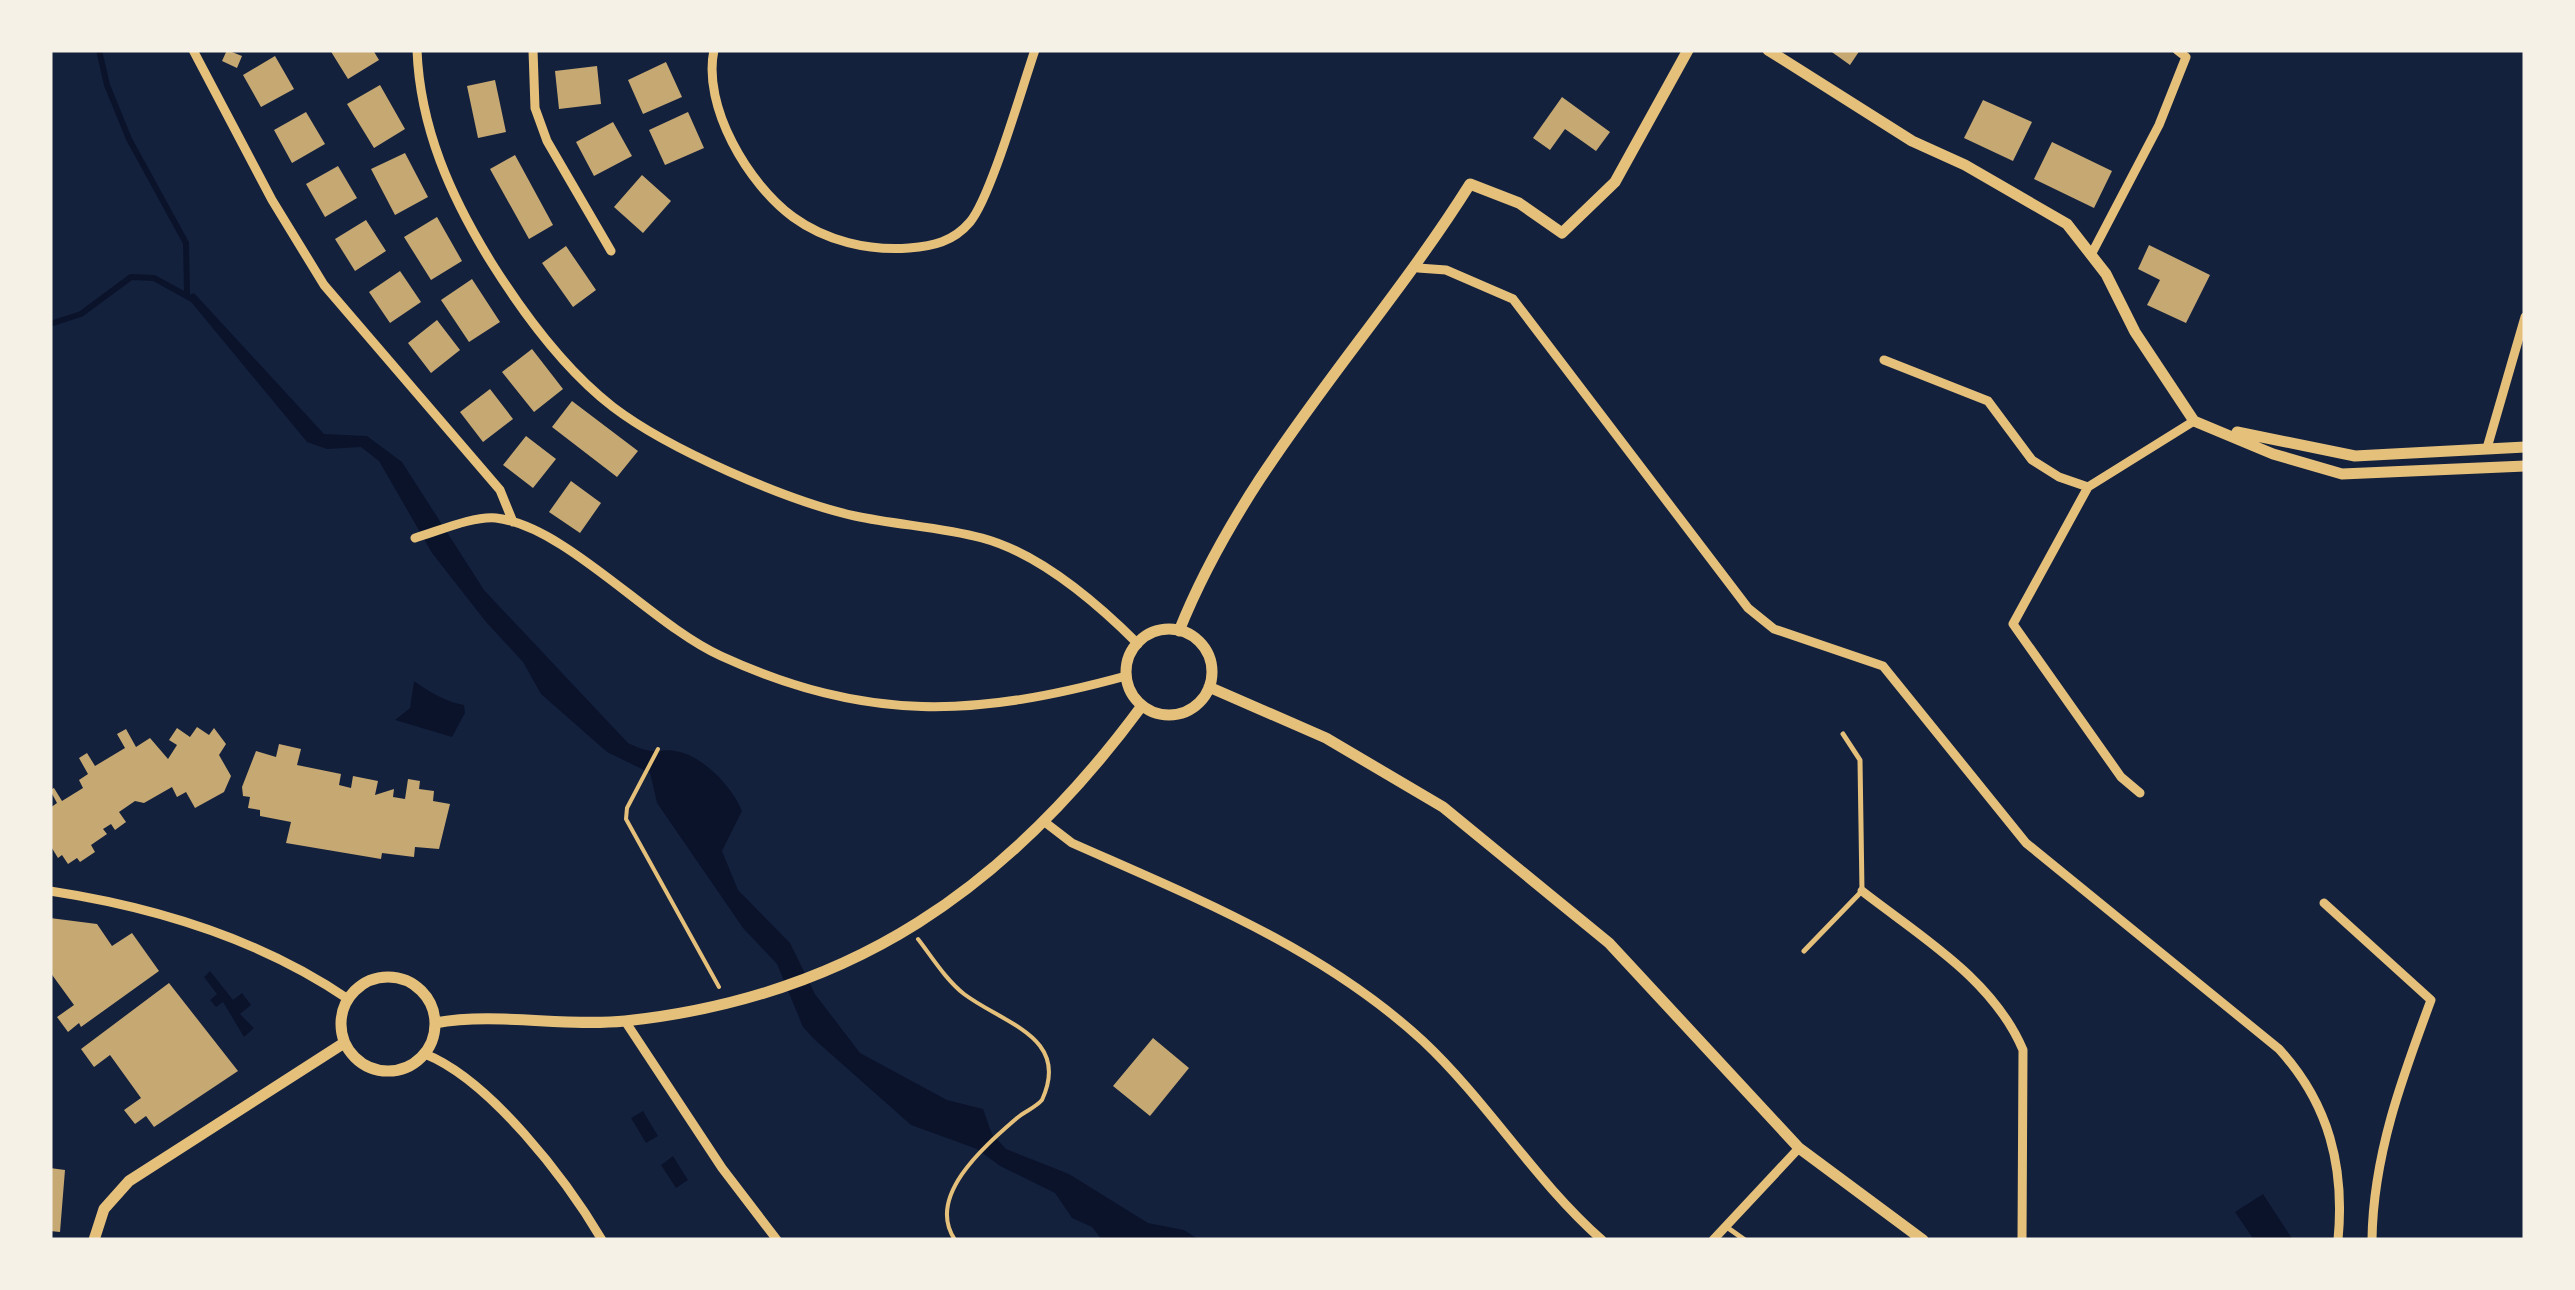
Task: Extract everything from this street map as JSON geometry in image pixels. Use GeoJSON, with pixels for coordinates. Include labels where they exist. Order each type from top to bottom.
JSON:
{"type":"FeatureCollection","features":[{"type":"Feature","properties":{"kind":"street"},"geometry":{"type":"LineString","coordinates":[[193,50],[272,200],[324,285],[500,490],[514,522]]}},
{"type":"Feature","properties":{"kind":"street"},"geometry":{"type":"LineString","coordinates":[[417,50],[433,145],[450,192],[505,285],[554,346],[613,406],[673,443],[769,487],[852,516],[986,539],[1031,561],[1110,616],[1138,644]]}},
{"type":"Feature","properties":{"kind":"street"},"geometry":{"type":"LineString","coordinates":[[532,50],[535,108],[547,141],[611,251]]}},
{"type":"Feature","properties":{"kind":"street"},"geometry":{"type":"LineString","coordinates":[[714,50],[714,97],[735,143],[766,192],[793,217],[823,232],[852,245],[887,250],[936,245],[972,220],[1035,50]]}},
{"type":"Feature","properties":{"kind":"street"},"geometry":{"type":"LineString","coordinates":[[1180,630],[1198,584],[1302,415],[1418,268],[1470,184],[1519,203],[1562,233],[1615,182],[1688,50]]}},
{"type":"Feature","properties":{"kind":"street"},"geometry":{"type":"LineString","coordinates":[[1768,50],[1912,141],[1965,165],[2067,224],[2092,253],[2160,374],[2194,421],[2273,454],[2342,474],[2525,466]]}},
{"type":"Feature","properties":{"kind":"street"},"geometry":{"type":"LineString","coordinates":[[2092,253],[2159,124],[2186,57],[2177,50]]}},
{"type":"Feature","properties":{"kind":"street"},"geometry":{"type":"LineString","coordinates":[[1418,268],[1446,270],[1512,299],[1748,608],[1774,629],[1884,666],[2026,843],[2279,1049],[2305,1078],[2325,1114],[2338,1169],[2338,1240]]}},
{"type":"Feature","properties":{"kind":"street"},"geometry":{"type":"LineString","coordinates":[[2486,448],[2525,317]]}},
{"type":"Feature","properties":{"kind":"street"},"geometry":{"type":"LineString","coordinates":[[1884,360],[1988,401],[2032,460],[2059,478],[2088,487]]}},
{"type":"Feature","properties":{"kind":"street"},"geometry":{"type":"LineString","coordinates":[[2140,793],[2120,778],[2013,624],[2088,487],[2194,421],[2296,447],[2355,456],[2525,446]]}},
{"type":"Feature","properties":{"kind":"street"},"geometry":{"type":"LineString","coordinates":[[415,538],[492,518],[514,522],[567,550],[718,655],[807,687],[877,704],[946,710],[1049,698],[1126,676]]}},
{"type":"Feature","properties":{"kind":"street"},"geometry":{"type":"LineString","coordinates":[[1180,630],[1192,636],[1209,656],[1208,687],[1197,705],[1186,712],[1160,714],[1141,707],[1126,676],[1127,663],[1138,644],[1153,633],[1180,630]]}},
{"type":"Feature","properties":{"kind":"street"},"geometry":{"type":"LineString","coordinates":[[1208,687],[1326,738],[1385,770],[1501,852],[1610,943],[1799,1148],[1923,1240]]}},
{"type":"Feature","properties":{"kind":"street"},"geometry":{"type":"LineString","coordinates":[[435,1023],[464,1018],[554,1024],[624,1021],[753,998],[825,972],[910,929],[949,904],[1046,823],[1097,766],[1141,707]]}},
{"type":"Feature","properties":{"kind":"street"},"geometry":{"type":"LineString","coordinates":[[1046,823],[1072,843],[1259,926],[1344,978],[1423,1042],[1602,1240]]}},
{"type":"Feature","properties":{"kind":"street"},"geometry":{"type":"LineString","coordinates":[[50,891],[172,917],[252,947],[348,999]]}},
{"type":"Feature","properties":{"kind":"street"},"geometry":{"type":"LineString","coordinates":[[1862,891],[1963,970],[1996,1001],[2012,1025],[2023,1050],[2022,1240]]}},
{"type":"Feature","properties":{"kind":"street"},"geometry":{"type":"LineString","coordinates":[[2324,903],[2431,1000],[2391,1108],[2372,1212],[2372,1240]]}},
{"type":"Feature","properties":{"kind":"street"},"geometry":{"type":"LineString","coordinates":[[400,979],[428,1000],[435,1023],[425,1054],[398,1070],[376,1070],[357,1060],[344,1042],[341,1020],[348,999],[366,982],[400,979]]}},
{"type":"Feature","properties":{"kind":"street"},"geometry":{"type":"LineString","coordinates":[[624,1021],[722,1168],[777,1240]]}},
{"type":"Feature","properties":{"kind":"street"},"geometry":{"type":"LineString","coordinates":[[94,1240],[104,1209],[129,1181],[344,1042]]}},
{"type":"Feature","properties":{"kind":"street"},"geometry":{"type":"LineString","coordinates":[[425,1054],[451,1064],[507,1118],[602,1240]]}},
{"type":"Feature","properties":{"kind":"street"},"geometry":{"type":"LineString","coordinates":[[1712,1240],[1799,1148]]}},
{"type":"Feature","properties":{"kind":"lane"},"geometry":{"type":"LineString","coordinates":[[1804,951],[1862,891],[1860,760],[1843,734]]}},
{"type":"Feature","properties":{"kind":"lane"},"geometry":{"type":"LineString","coordinates":[[1725,1226],[1745,1240]]}},
{"type":"Feature","properties":{"kind":"path"},"geometry":{"type":"LineString","coordinates":[[658,749],[627,808],[628,825],[727,1003]]}},
{"type":"Feature","properties":{"kind":"path"},"geometry":{"type":"LineString","coordinates":[[910,929],[954,985],[1040,1042],[1049,1066],[1042,1100],[958,1180],[948,1201],[947,1225],[954,1240]]}},
{"type":"Feature","properties":{"kind":"water"},"geometry":{"type":"Polygon","coordinates":[[[194,293],[324,434],[367,436],[402,462],[484,590],[628,743],[646,750],[689,755],[725,784],[742,811],[722,851],[738,890],[790,943],[815,994],[860,1053],[947,1100],[983,1109],[992,1134],[1006,1149],[1069,1174],[1148,1223],[1184,1230],[1200,1240],[1102,1240],[1092,1227],[1072,1218],[1055,1193],[1000,1166],[977,1149],[911,1125],[815,1040],[803,1027],[777,964],[743,928],[657,803],[650,773],[607,752],[541,694],[523,662],[432,553],[379,461],[361,447],[327,449],[307,442],[187,297],[194,293]]]}},
{"type":"Feature","properties":{"kind":"water"},"geometry":{"type":"Polygon","coordinates":[[[414,681],[438,696],[464,705],[465,713],[452,737],[395,720],[410,708],[414,681]]]}},
{"type":"Feature","properties":{"kind":"water"},"geometry":{"type":"Polygon","coordinates":[[[210,971],[233,1000],[242,993],[251,1005],[240,1014],[254,1028],[244,1037],[223,1002],[216,1007],[210,1000],[217,994],[204,977],[210,971]]]}},
{"type":"Feature","properties":{"kind":"water"},"geometry":{"type":"Polygon","coordinates":[[[643,1111],[658,1136],[646,1143],[631,1118],[643,1111]]]}},
{"type":"Feature","properties":{"kind":"water"},"geometry":{"type":"Polygon","coordinates":[[[673,1156],[688,1180],[676,1188],[661,1165],[673,1156]]]}},
{"type":"Feature","properties":{"kind":"water"},"geometry":{"type":"Polygon","coordinates":[[[2263,1194],[2293,1240],[2254,1240],[2235,1212],[2263,1194]]]}},
{"type":"Feature","properties":{"kind":"building"},"geometry":{"type":"Polygon","coordinates":[[[227,50],[242,56],[237,68],[222,61],[227,50]]]}},
{"type":"Feature","properties":{"kind":"building"},"geometry":{"type":"Polygon","coordinates":[[[330,50],[373,50],[379,60],[348,79],[330,50]]]}},
{"type":"Feature","properties":{"kind":"building"},"geometry":{"type":"Polygon","coordinates":[[[1829,50],[1860,50],[1850,65],[1829,50]]]}},
{"type":"Feature","properties":{"kind":"building"},"geometry":{"type":"Polygon","coordinates":[[[275,56],[294,89],[261,107],[243,75],[275,56]]]}},
{"type":"Feature","properties":{"kind":"building"},"geometry":{"type":"Polygon","coordinates":[[[666,62],[682,97],[643,114],[628,80],[666,62]]]}},
{"type":"Feature","properties":{"kind":"building"},"geometry":{"type":"Polygon","coordinates":[[[597,66],[601,104],[559,109],[555,71],[597,66]]]}},
{"type":"Feature","properties":{"kind":"building"},"geometry":{"type":"Polygon","coordinates":[[[495,80],[506,132],[478,138],[467,86],[495,80]]]}},
{"type":"Feature","properties":{"kind":"building"},"geometry":{"type":"Polygon","coordinates":[[[380,85],[405,129],[374,148],[347,104],[380,85]]]}},
{"type":"Feature","properties":{"kind":"building"},"geometry":{"type":"Polygon","coordinates":[[[1562,97],[1610,132],[1596,151],[1565,129],[1550,150],[1533,138],[1562,97]]]}},
{"type":"Feature","properties":{"kind":"building"},"geometry":{"type":"Polygon","coordinates":[[[1983,100],[2032,122],[2013,161],[1964,138],[1983,100]]]}},
{"type":"Feature","properties":{"kind":"building"},"geometry":{"type":"Polygon","coordinates":[[[306,112],[325,144],[292,163],[274,130],[306,112]]]}},
{"type":"Feature","properties":{"kind":"building"},"geometry":{"type":"Polygon","coordinates":[[[688,112],[704,148],[665,165],[649,130],[688,112]]]}},
{"type":"Feature","properties":{"kind":"building"},"geometry":{"type":"Polygon","coordinates":[[[613,122],[632,156],[594,176],[576,142],[613,122]]]}},
{"type":"Feature","properties":{"kind":"building"},"geometry":{"type":"Polygon","coordinates":[[[2052,142],[2112,171],[2094,208],[2034,179],[2052,142]]]}},
{"type":"Feature","properties":{"kind":"building"},"geometry":{"type":"Polygon","coordinates":[[[405,153],[428,197],[395,215],[371,169],[405,153]]]}},
{"type":"Feature","properties":{"kind":"building"},"geometry":{"type":"Polygon","coordinates":[[[515,155],[553,225],[529,239],[490,169],[515,155]]]}},
{"type":"Feature","properties":{"kind":"building"},"geometry":{"type":"Polygon","coordinates":[[[338,166],[357,198],[325,217],[306,184],[338,166]]]}},
{"type":"Feature","properties":{"kind":"building"},"geometry":{"type":"Polygon","coordinates":[[[642,175],[671,201],[643,233],[614,207],[642,175]]]}},
{"type":"Feature","properties":{"kind":"building"},"geometry":{"type":"Polygon","coordinates":[[[437,217],[462,261],[431,280],[404,237],[437,217]]]}},
{"type":"Feature","properties":{"kind":"building"},"geometry":{"type":"Polygon","coordinates":[[[366,220],[386,251],[355,271],[335,239],[366,220]]]}},
{"type":"Feature","properties":{"kind":"building"},"geometry":{"type":"Polygon","coordinates":[[[2149,245],[2210,275],[2186,323],[2147,305],[2160,280],[2138,269],[2149,245]]]}},
{"type":"Feature","properties":{"kind":"building"},"geometry":{"type":"Polygon","coordinates":[[[566,246],[596,290],[573,307],[542,263],[566,246]]]}},
{"type":"Feature","properties":{"kind":"building"},"geometry":{"type":"Polygon","coordinates":[[[400,271],[421,302],[390,323],[369,292],[400,271]]]}},
{"type":"Feature","properties":{"kind":"building"},"geometry":{"type":"Polygon","coordinates":[[[472,279],[500,322],[469,342],[441,300],[472,279]]]}},
{"type":"Feature","properties":{"kind":"building"},"geometry":{"type":"Polygon","coordinates":[[[437,320],[460,350],[431,373],[408,343],[437,320]]]}},
{"type":"Feature","properties":{"kind":"building"},"geometry":{"type":"Polygon","coordinates":[[[532,349],[563,389],[534,412],[502,372],[532,349]]]}},
{"type":"Feature","properties":{"kind":"building"},"geometry":{"type":"Polygon","coordinates":[[[490,389],[513,419],[483,442],[460,412],[490,389]]]}},
{"type":"Feature","properties":{"kind":"building"},"geometry":{"type":"Polygon","coordinates":[[[572,401],[638,451],[617,477],[552,427],[572,401]]]}},
{"type":"Feature","properties":{"kind":"building"},"geometry":{"type":"Polygon","coordinates":[[[526,436],[556,459],[533,488],[503,465],[526,436]]]}},
{"type":"Feature","properties":{"kind":"building"},"geometry":{"type":"Polygon","coordinates":[[[571,481],[601,503],[580,533],[549,512],[571,481]]]}},
{"type":"Feature","properties":{"kind":"building"},"geometry":{"type":"Polygon","coordinates":[[[197,727],[209,735],[214,728],[226,744],[219,755],[231,776],[224,792],[195,808],[186,792],[177,797],[172,787],[144,803],[135,801],[119,812],[126,822],[115,830],[111,824],[103,829],[107,834],[91,845],[95,852],[80,862],[77,858],[68,864],[62,855],[58,858],[50,845],[50,808],[57,803],[50,790],[54,788],[62,801],[83,788],[79,780],[88,774],[79,758],[87,753],[95,766],[125,748],[117,734],[126,729],[136,747],[150,738],[168,759],[177,745],[169,740],[177,728],[190,737],[197,727]]]}},
{"type":"Feature","properties":{"kind":"building"},"geometry":{"type":"Polygon","coordinates":[[[279,744],[301,749],[297,765],[341,774],[339,785],[351,788],[353,776],[378,781],[375,795],[394,789],[393,797],[405,799],[408,779],[420,781],[419,789],[434,791],[433,801],[450,804],[439,849],[415,847],[414,857],[382,853],[381,859],[286,843],[291,822],[260,816],[260,810],[248,808],[250,797],[243,796],[242,787],[256,751],[276,757],[279,744]]]}},
{"type":"Feature","properties":{"kind":"building"},"geometry":{"type":"Polygon","coordinates":[[[50,918],[97,924],[112,946],[132,933],[159,971],[81,1027],[79,1023],[68,1032],[57,1017],[74,1005],[50,972],[50,918]]]}},
{"type":"Feature","properties":{"kind":"building"},"geometry":{"type":"Polygon","coordinates":[[[169,983],[238,1071],[154,1127],[146,1116],[135,1124],[124,1110],[141,1098],[110,1055],[94,1067],[81,1049],[169,983]]]}},
{"type":"Feature","properties":{"kind":"building"},"geometry":{"type":"Polygon","coordinates":[[[1153,1038],[1189,1068],[1150,1116],[1113,1086],[1153,1038]]]}},
{"type":"Feature","properties":{"kind":"building"},"geometry":{"type":"Polygon","coordinates":[[[50,1168],[65,1170],[60,1232],[50,1231],[50,1168]]]}},
{"type":"Feature","properties":{"kind":"waterway"},"geometry":{"type":"LineString","coordinates":[[99,50],[107,85],[129,139],[186,243],[187,293]]}},
{"type":"Feature","properties":{"kind":"waterway"},"geometry":{"type":"LineString","coordinates":[[50,324],[81,314],[131,277],[154,278],[194,300]]}}]}
